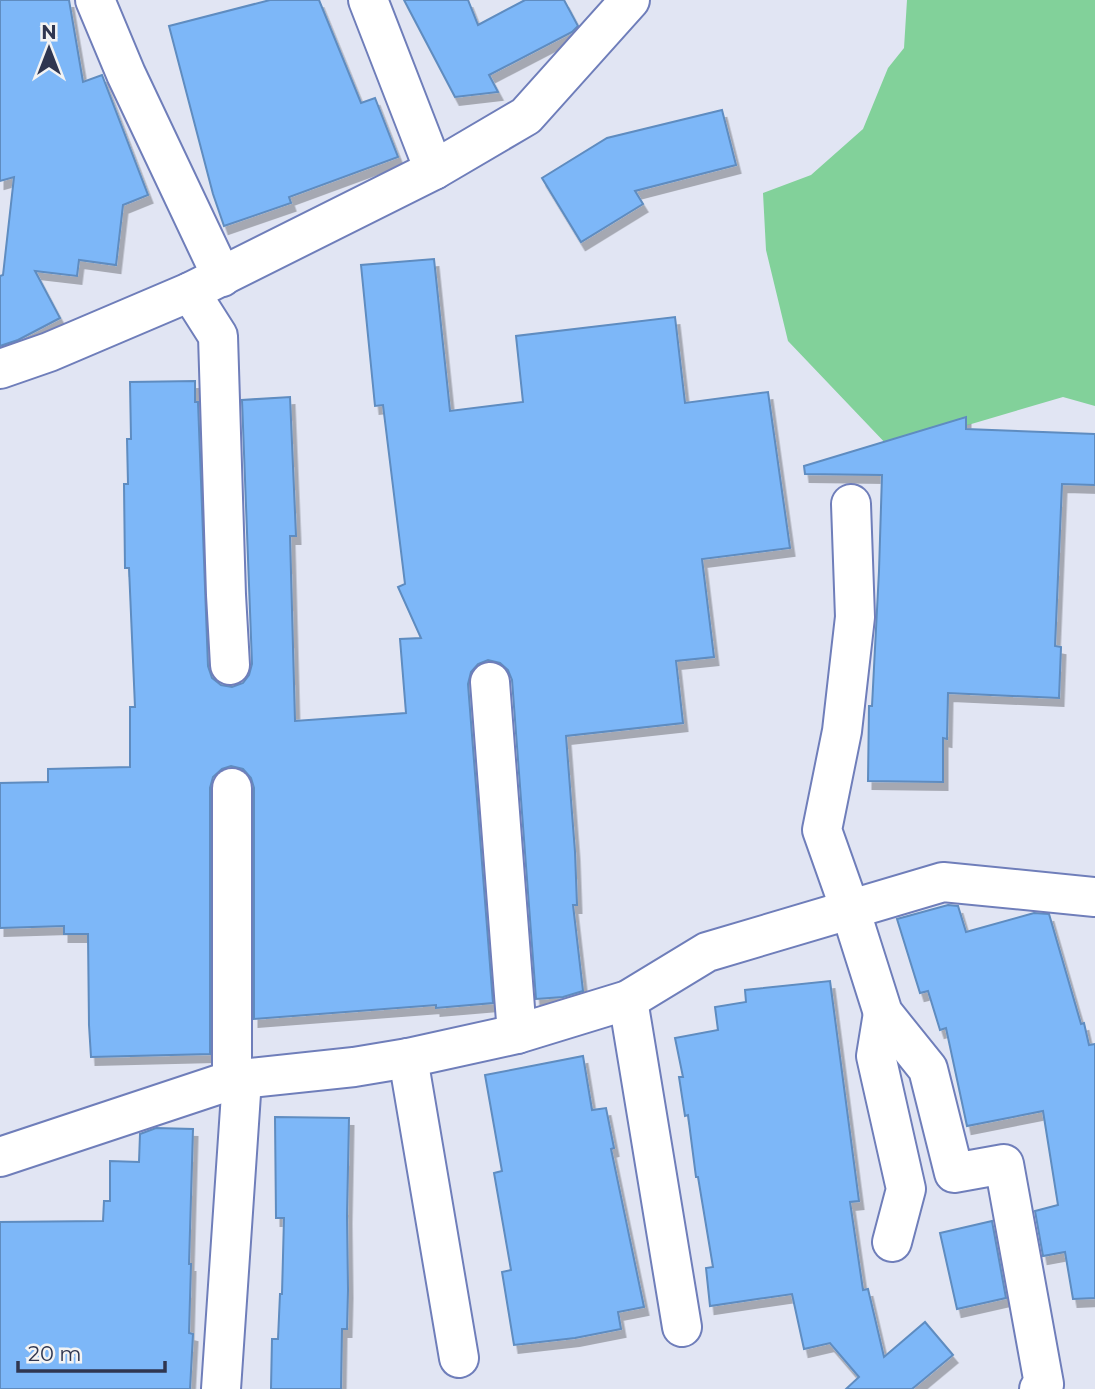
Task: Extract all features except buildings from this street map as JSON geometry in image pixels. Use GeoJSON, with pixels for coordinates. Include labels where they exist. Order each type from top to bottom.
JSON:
{"type":"FeatureCollection","features":[{"type":"Feature","properties":{"kind":"street"},"geometry":{"type":"LineString","coordinates":[[95,0],[206,285],[218,336],[230,665]]}},
{"type":"Feature","properties":{"kind":"street"},"geometry":{"type":"LineString","coordinates":[[368,0],[435,170]]}},
{"type":"Feature","properties":{"kind":"street"},"geometry":{"type":"LineString","coordinates":[[0,369],[48,352],[206,285],[435,170],[526,116],[630,0]]}},
{"type":"Feature","properties":{"kind":"street"},"geometry":{"type":"LineString","coordinates":[[851,504],[855,617],[842,731],[822,830],[883,1013],[928,1069],[954,1172],[1004,1164],[1044,1384],[1039,1389]]}},
{"type":"Feature","properties":{"kind":"street"},"geometry":{"type":"LineString","coordinates":[[490,682],[517,1034]]}},
{"type":"Feature","properties":{"kind":"street"},"geometry":{"type":"LineString","coordinates":[[221,1389],[237,1079],[232,788]]}},
{"type":"Feature","properties":{"kind":"street"},"geometry":{"type":"LineString","coordinates":[[0,1157],[237,1079],[354,1067],[517,1034],[628,1000],[707,952],[943,882],[1095,897]]}},
{"type":"Feature","properties":{"kind":"street"},"geometry":{"type":"LineString","coordinates":[[628,1000],[682,1327]]}},
{"type":"Feature","properties":{"kind":"street"},"geometry":{"type":"LineString","coordinates":[[883,1013],[876,1056],[906,1189],[892,1242]]}},
{"type":"Feature","properties":{"kind":"street"},"geometry":{"type":"LineString","coordinates":[[408,1058],[459,1358]]}},
{"type":"Feature","properties":{"kind":"green space"},"geometry":{"type":"Polygon","coordinates":[[[907,0],[1095,0],[1095,406],[1063,397],[890,448],[788,341],[766,250],[763,193],[811,175],[863,129],[888,68],[904,48],[907,0]]]}}]}
